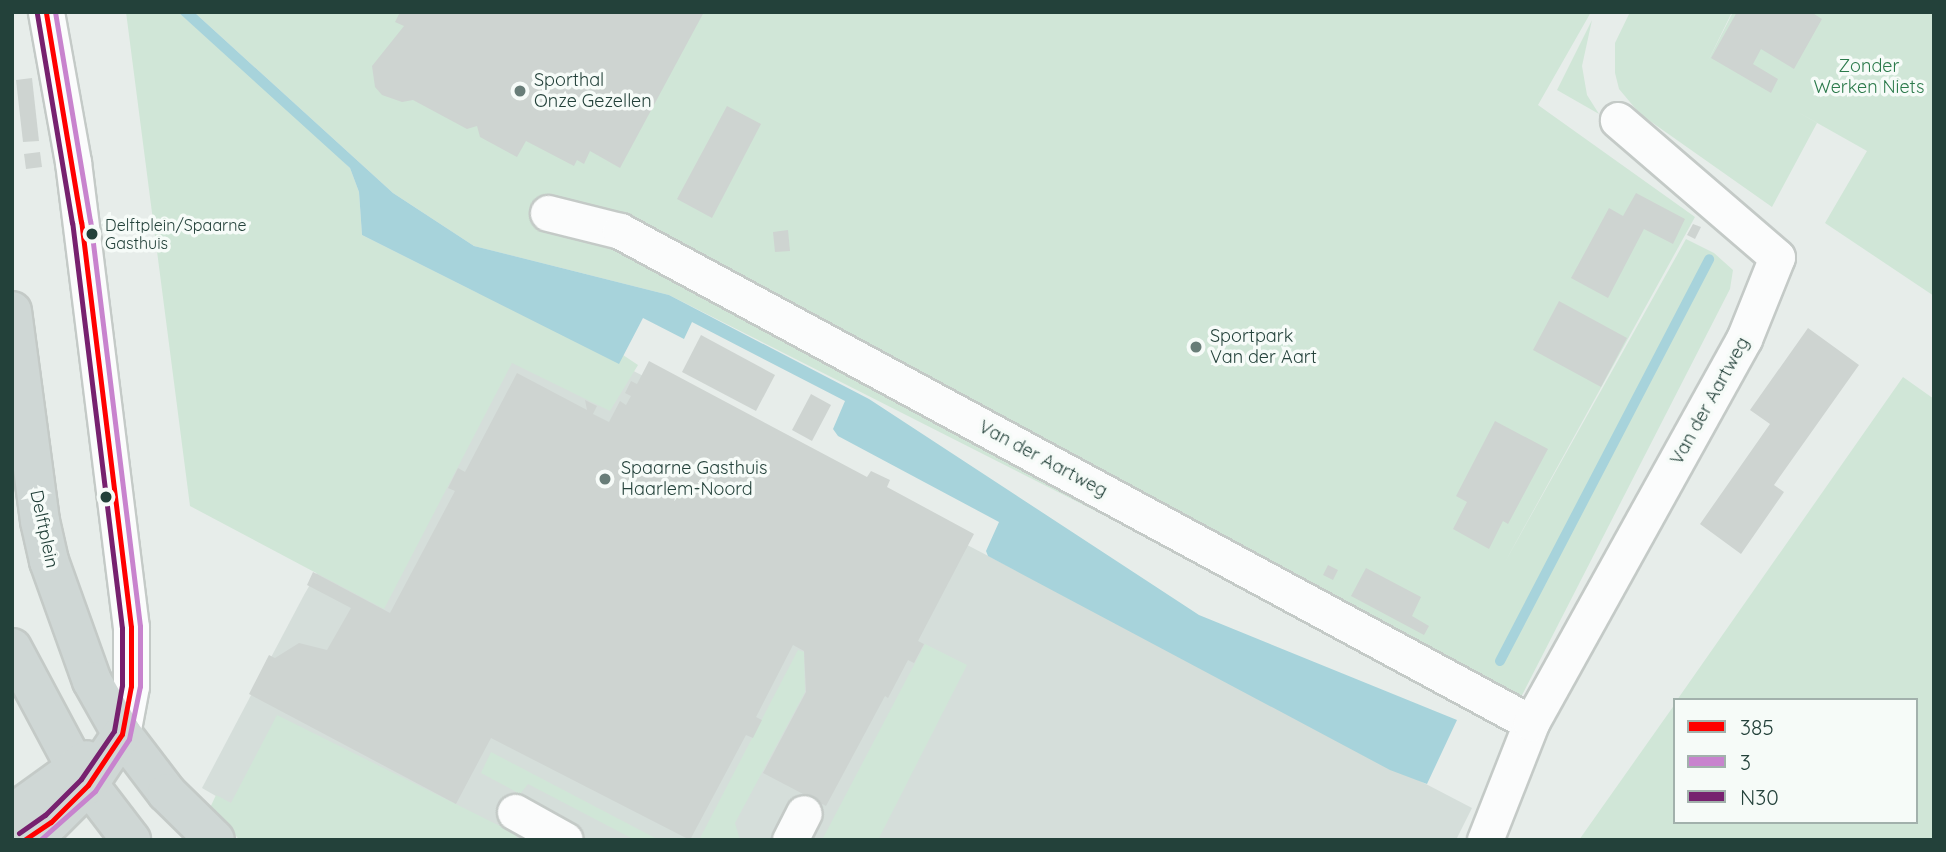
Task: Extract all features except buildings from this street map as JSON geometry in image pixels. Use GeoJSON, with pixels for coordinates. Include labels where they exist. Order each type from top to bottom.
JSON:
{"type":"FeatureCollection","features":[{"type":"Feature","properties":{"kind":"main road","name":"Delftplein"},"geometry":{"type":"LineString","coordinates":[[12,310],[49,561],[92,681],[122,734],[167,793],[215,840]]}},
{"type":"Feature","properties":{"kind":"main road"},"geometry":{"type":"LineString","coordinates":[[12,648],[82,777],[131,840]]}},
{"type":"Feature","properties":{"kind":"main road"},"geometry":{"type":"LineString","coordinates":[[24,840],[51,822],[82,777],[122,734]]}},
{"type":"Feature","properties":{"kind":"main road"},"geometry":{"type":"LineString","coordinates":[[12,814],[82,777]]}},
{"type":"Feature","properties":{"kind":"lane"},"geometry":{"type":"LineString","coordinates":[[46,12],[77,186],[131,627],[131,686],[122,734]]}},
{"type":"Feature","properties":{"kind":"lane","name":"Van der Aartweg"},"geometry":{"type":"LineString","coordinates":[[1485,840],[1531,723],[1744,339],[1777,257],[1618,120]]}},
{"type":"Feature","properties":{"kind":"lane","name":"Van der Aartweg"},"geometry":{"type":"LineString","coordinates":[[548,213],[620,231],[1531,723]]}},
{"type":"Feature","properties":{"kind":"lane"},"geometry":{"type":"LineString","coordinates":[[515,813],[565,840]]}},
{"type":"Feature","properties":{"kind":"shaded area","name":"Spaarne Gasthuis Haarlem-Noord"},"geometry":{"type":"Polygon","coordinates":[[[480,291],[1472,808],[1456,840],[292,840],[202,788],[304,595],[480,291]]]}},
{"type":"Feature","properties":{"kind":"green space"},"geometry":{"type":"Polygon","coordinates":[[[126,12],[178,12],[296,116],[350,168],[359,192],[362,235],[618,363],[623,355],[638,365],[610,411],[512,363],[384,609],[190,506],[126,12]]]}},
{"type":"Feature","properties":{"kind":"green space","name":"Sportpark Van der Aart"},"geometry":{"type":"Polygon","coordinates":[[[194,12],[1591,12],[1538,105],[1695,217],[1505,562],[1686,239],[1714,253],[1733,270],[1730,289],[1518,703],[1437,684],[669,295],[474,246],[393,193],[194,12]]]}},
{"type":"Feature","properties":{"kind":"green space","name":"Zonder Werken Niets"},"geometry":{"type":"Polygon","coordinates":[[[1630,12],[1732,12],[1708,61],[1733,12],[1934,12],[1934,296],[1825,223],[1867,151],[1796,111],[1817,123],[1772,207],[1640,114],[1619,89],[1615,73],[1615,43],[1630,12]]]}},
{"type":"Feature","properties":{"kind":"green space"},"geometry":{"type":"Polygon","coordinates":[[[1592,20],[1582,66],[1587,95],[1599,114],[1557,90],[1592,20]]]}},
{"type":"Feature","properties":{"kind":"green space"},"geometry":{"type":"Polygon","coordinates":[[[1903,377],[1934,399],[1934,840],[1579,840],[1673,707],[1673,824],[1918,824],[1918,698],[1678,698],[1903,377]]]}},
{"type":"Feature","properties":{"kind":"green space"},"geometry":{"type":"Polygon","coordinates":[[[925,644],[967,665],[878,840],[822,840],[925,644]]]}},
{"type":"Feature","properties":{"kind":"green space"},"geometry":{"type":"Polygon","coordinates":[[[798,650],[804,652],[805,692],[735,823],[740,840],[699,840],[798,650]]]}},
{"type":"Feature","properties":{"kind":"green space"},"geometry":{"type":"Polygon","coordinates":[[[277,715],[518,835],[515,840],[240,840],[209,810],[216,795],[231,803],[277,715]]]}},
{"type":"Feature","properties":{"kind":"green space"},"geometry":{"type":"Polygon","coordinates":[[[491,752],[659,840],[635,840],[528,784],[520,794],[481,773],[491,752]]]}},
{"type":"Feature","properties":{"kind":"water"},"geometry":{"type":"Polygon","coordinates":[[[178,12],[194,12],[393,193],[474,246],[669,295],[869,399],[1199,615],[1457,720],[1427,784],[1390,770],[988,556],[986,551],[999,522],[838,436],[833,429],[845,401],[692,322],[684,339],[643,318],[619,364],[362,235],[359,192],[350,168],[178,12]]]}},
{"type":"Feature","properties":{"kind":"waterway"},"geometry":{"type":"LineString","coordinates":[[1500,661],[1709,259]]}},
{"type":"Feature","properties":{"kind":"transit line","name":"385"},"geometry":{"type":"LineString","coordinates":[[24,840],[51,822],[88,785],[122,734],[131,686],[131,627],[81,222],[46,12]]}},
{"type":"Feature","properties":{"kind":"transit line","name":"3"},"geometry":{"type":"LineString","coordinates":[[40,840],[95,791],[129,739],[140,686],[140,626],[90,221],[55,12]]}},
{"type":"Feature","properties":{"kind":"transit line","name":"N30"},"geometry":{"type":"LineString","coordinates":[[19,833],[45,815],[81,779],[114,731],[122,685],[122,628],[72,223],[37,13]]}},
{"type":"Feature","properties":{"kind":"place","name":"Sporthal Onze Gezellen"},"geometry":{"type":"Point","coordinates":[520,91]}},
{"type":"Feature","properties":{"kind":"place","name":"Delftplein/Spaarne Gasthuis"},"geometry":{"type":"Point","coordinates":[92,234]}},
{"type":"Feature","properties":{"kind":"place","name":"Sportpark Van der Aart"},"geometry":{"type":"Point","coordinates":[1196,347]}},
{"type":"Feature","properties":{"kind":"place","name":"Spaarne Gasthuis Haarlem-Noord"},"geometry":{"type":"Point","coordinates":[605,479]}}]}
